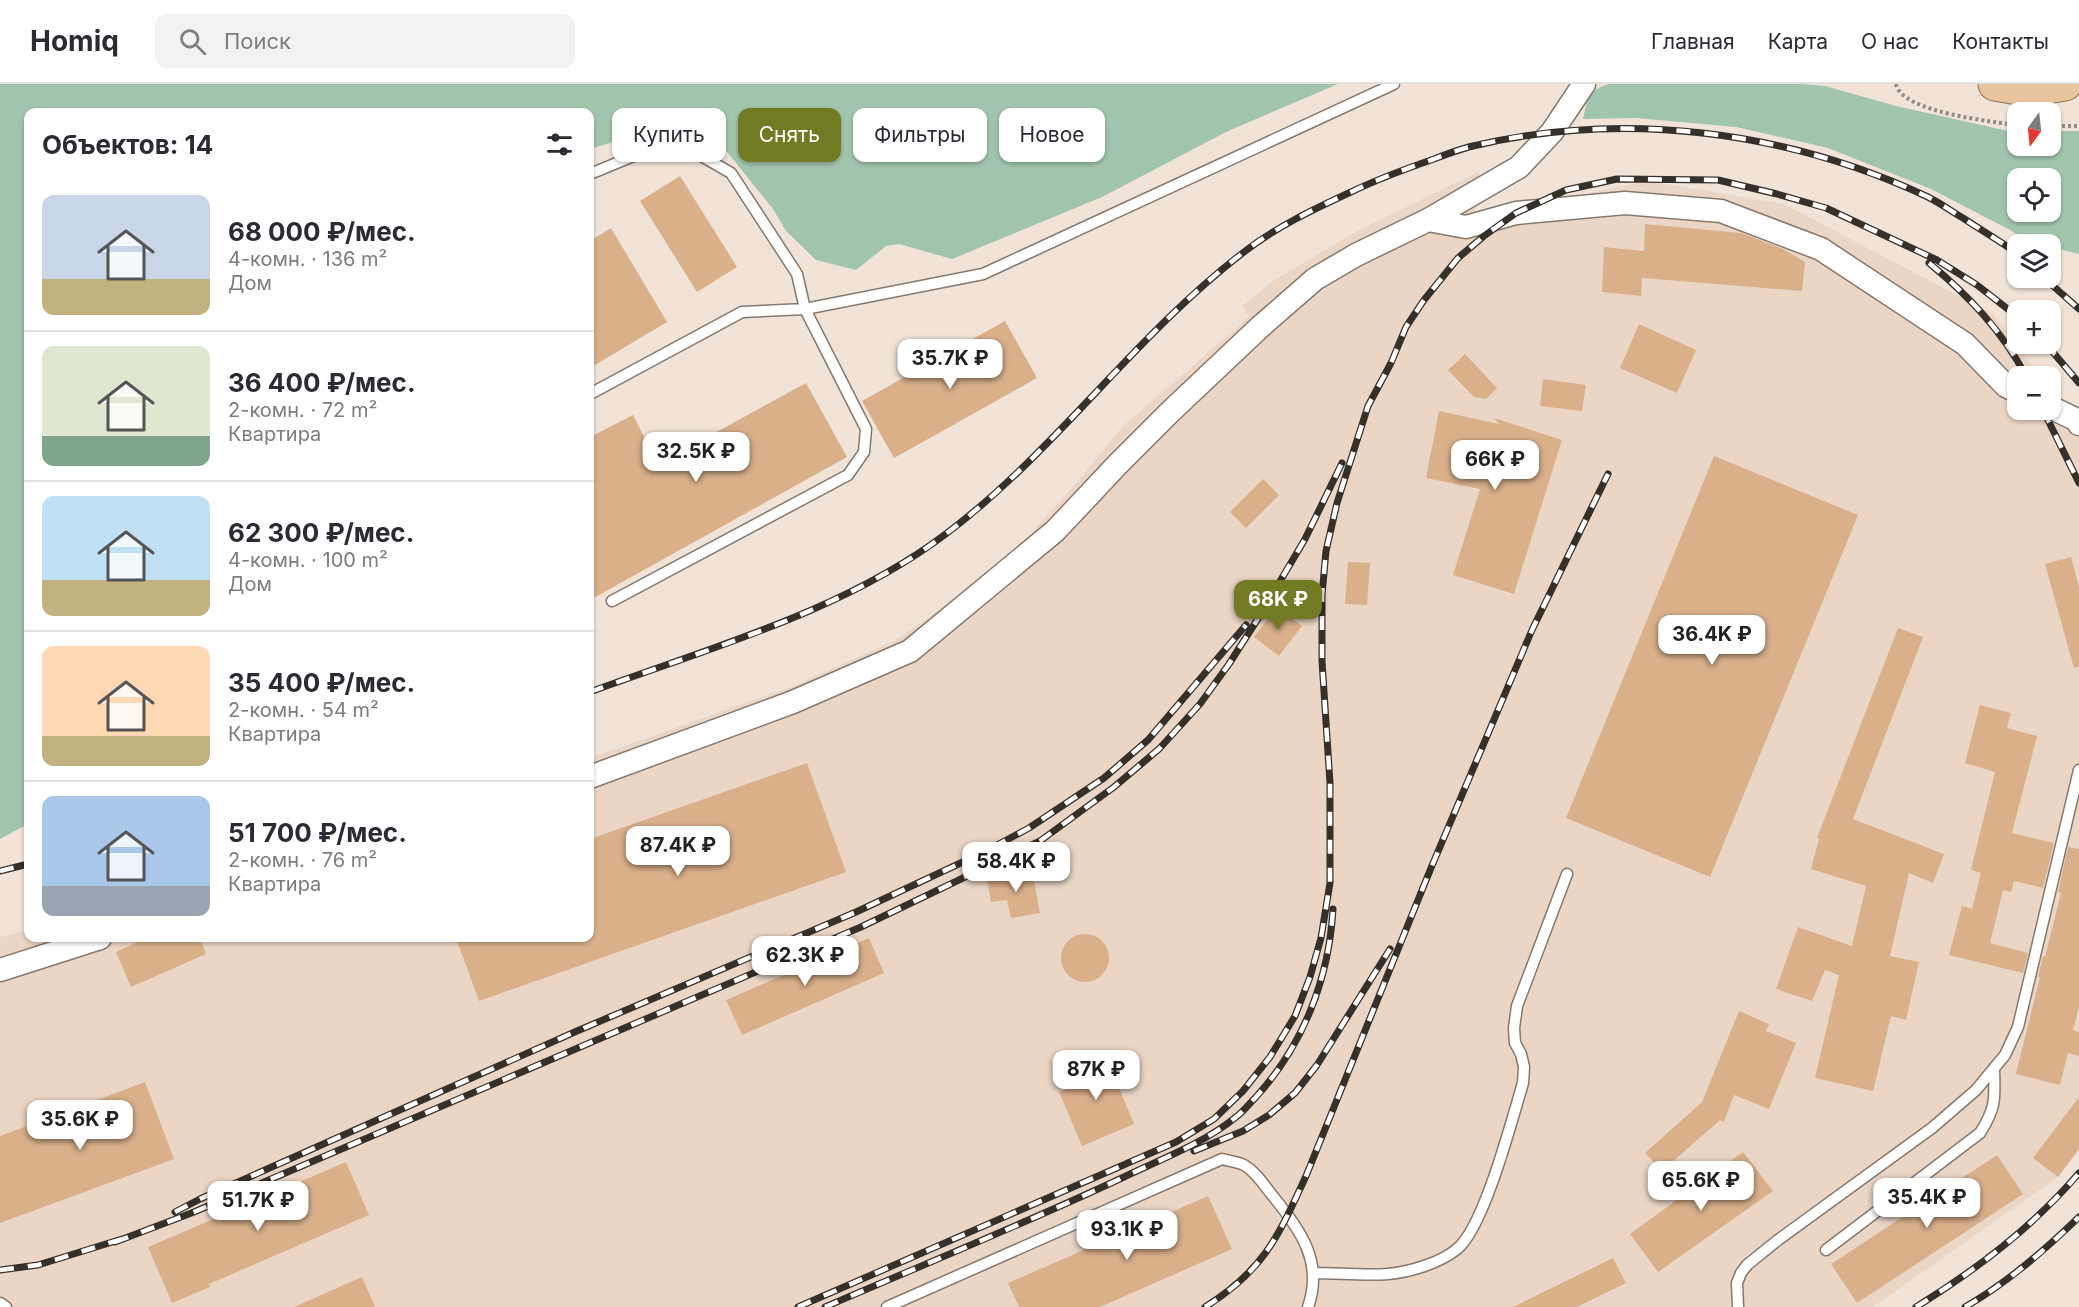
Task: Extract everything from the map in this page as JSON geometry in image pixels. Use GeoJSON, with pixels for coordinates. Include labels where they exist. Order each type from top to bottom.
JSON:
{"type":"FeatureCollection","features":[{"type":"Feature","properties":{"kind":"main road"},"geometry":{"type":"LineString","coordinates":[[1995,84],[2029,90],[2079,88]]}},
{"type":"Feature","properties":{"kind":"main road"},"geometry":{"type":"LineString","coordinates":[[2029,90],[2065,84]]}},
{"type":"Feature","properties":{"kind":"street"},"geometry":{"type":"LineString","coordinates":[[594,776],[793,702],[910,651],[1055,531],[1169,413],[1260,327],[1315,279],[1356,255],[1428,220],[1519,166],[1552,132],[1584,84]]}},
{"type":"Feature","properties":{"kind":"street"},"geometry":{"type":"LineString","coordinates":[[1428,220],[1466,227],[1516,213],[1625,203],[1721,211],[1821,249],[1965,344],[2007,386]]}},
{"type":"Feature","properties":{"kind":"street"},"geometry":{"type":"LineString","coordinates":[[2061,413],[2077,420],[2079,424]]}},
{"type":"Feature","properties":{"kind":"street"},"geometry":{"type":"LineString","coordinates":[[0,970],[88,942]]}},
{"type":"Feature","properties":{"kind":"lane"},"geometry":{"type":"LineString","coordinates":[[594,392],[742,312],[805,309],[983,274],[1394,84]]}},
{"type":"Feature","properties":{"kind":"lane"},"geometry":{"type":"LineString","coordinates":[[594,172],[636,155],[692,150],[730,173],[797,274],[805,309],[866,429],[864,452],[848,475],[612,601]]}},
{"type":"Feature","properties":{"kind":"lane"},"geometry":{"type":"LineString","coordinates":[[1738,1307],[1737,1283],[1747,1265],[1932,1128],[1976,1090],[2005,1055],[2018,1027],[2079,770]]}},
{"type":"Feature","properties":{"kind":"lane"},"geometry":{"type":"LineString","coordinates":[[1314,1273],[1388,1274],[1413,1269],[1441,1259],[1459,1249],[1469,1234],[1478,1219],[1493,1179],[1523,1083],[1524,1067],[1515,1043],[1514,1028],[1517,1006],[1567,874]]}},
{"type":"Feature","properties":{"kind":"lane"},"geometry":{"type":"LineString","coordinates":[[1826,1250],[1980,1133],[1990,1119],[1995,1104],[1994,1070]]}},
{"type":"Feature","properties":{"kind":"lane"},"geometry":{"type":"LineString","coordinates":[[887,1307],[1222,1159],[1243,1164],[1254,1173],[1288,1215],[1297,1230],[1310,1253],[1314,1273],[1314,1290],[1308,1307]]}},
{"type":"Feature","properties":{"kind":"lane"},"geometry":{"type":"LineString","coordinates":[[0,1303],[6,1307]]}},
{"type":"Feature","properties":{"kind":"path"},"geometry":{"type":"LineString","coordinates":[[1896,84],[1897,90],[1916,104],[1964,116],[2007,123]]}},
{"type":"Feature","properties":{"kind":"path"},"geometry":{"type":"LineString","coordinates":[[2061,126],[2079,126]]}},
{"type":"Feature","properties":{"kind":"shaded area"},"geometry":{"type":"Polygon","coordinates":[[[1478,172],[1484,187],[1463,241],[1538,204],[1647,181],[1784,204],[1993,314],[2007,332],[2007,354],[2023,354],[2032,366],[2007,366],[2007,420],[2061,420],[2061,404],[2079,428],[2079,1139],[2058,1177],[1873,1307],[0,1307],[0,937],[24,931],[24,942],[594,942],[594,757],[791,687],[896,640],[939,610],[1022,543],[1071,489],[1123,426],[1249,317],[1242,306],[1273,281],[1359,230],[1478,172]]]}},
{"type":"Feature","properties":{"kind":"green space"},"geometry":{"type":"Polygon","coordinates":[[[0,84],[1338,84],[1228,131],[1102,197],[952,259],[899,244],[886,246],[856,270],[816,260],[786,231],[773,209],[726,151],[726,108],[612,108],[612,142],[594,148],[594,108],[24,108],[24,826],[0,839],[0,84]]]}},
{"type":"Feature","properties":{"kind":"green space"},"geometry":{"type":"Polygon","coordinates":[[[1608,84],[1803,84],[1825,86],[1896,106],[2007,131],[2007,156],[2061,156],[2061,131],[2079,131],[2079,254],[2061,250],[2061,234],[2016,234],[1931,189],[1828,148],[1736,127],[1636,118],[1583,119],[1589,92],[1608,84]]]}},
{"type":"Feature","properties":{"kind":"building"},"geometry":{"type":"Polygon","coordinates":[[[680,176],[737,267],[697,292],[640,201],[680,176]]]}},
{"type":"Feature","properties":{"kind":"building"},"geometry":{"type":"Polygon","coordinates":[[[1645,224],[1741,233],[1783,249],[1805,262],[1802,291],[1642,278],[1641,296],[1602,292],[1604,247],[1644,251],[1645,224]]]}},
{"type":"Feature","properties":{"kind":"building"},"geometry":{"type":"Polygon","coordinates":[[[611,228],[667,322],[594,366],[594,239],[611,228]]]}},
{"type":"Feature","properties":{"kind":"building"},"geometry":{"type":"Polygon","coordinates":[[[1005,321],[1037,378],[894,458],[862,401],[1005,321]]]}},
{"type":"Feature","properties":{"kind":"building"},"geometry":{"type":"Polygon","coordinates":[[[1639,324],[1696,350],[1677,393],[1620,368],[1639,324]]]}},
{"type":"Feature","properties":{"kind":"building"},"geometry":{"type":"Polygon","coordinates":[[[1465,354],[1497,388],[1486,399],[1474,397],[1448,370],[1465,354]]]}},
{"type":"Feature","properties":{"kind":"building"},"geometry":{"type":"Polygon","coordinates":[[[1543,379],[1586,385],[1582,411],[1540,406],[1543,379]]]}},
{"type":"Feature","properties":{"kind":"building"},"geometry":{"type":"Polygon","coordinates":[[[806,383],[847,457],[594,598],[594,435],[633,415],[658,464],[806,383]]]}},
{"type":"Feature","properties":{"kind":"building"},"geometry":{"type":"Polygon","coordinates":[[[1439,411],[1499,424],[1494,418],[1562,440],[1514,594],[1453,575],[1480,489],[1426,478],[1439,411]]]}},
{"type":"Feature","properties":{"kind":"building"},"geometry":{"type":"Polygon","coordinates":[[[1714,456],[1858,515],[1710,877],[1566,818],[1714,456]]]}},
{"type":"Feature","properties":{"kind":"building"},"geometry":{"type":"Polygon","coordinates":[[[1263,479],[1279,495],[1246,528],[1230,512],[1263,479]]]}},
{"type":"Feature","properties":{"kind":"building"},"geometry":{"type":"Polygon","coordinates":[[[2071,557],[2079,587],[2079,667],[2074,668],[2045,564],[2071,557]]]}},
{"type":"Feature","properties":{"kind":"building"},"geometry":{"type":"Polygon","coordinates":[[[1348,562],[1370,563],[1367,605],[1345,604],[1348,562]]]}},
{"type":"Feature","properties":{"kind":"building"},"geometry":{"type":"Polygon","coordinates":[[[1277,607],[1302,626],[1279,656],[1254,637],[1277,607]]]}},
{"type":"Feature","properties":{"kind":"building"},"geometry":{"type":"Polygon","coordinates":[[[1898,628],[1923,637],[1853,819],[1944,854],[1933,883],[1909,873],[1890,956],[1919,962],[1906,1020],[1891,1016],[1873,1091],[1815,1078],[1839,975],[1825,970],[1812,1001],[1776,989],[1798,927],[1852,946],[1866,886],[1811,869],[1819,839],[1817,838],[1898,628]]]}},
{"type":"Feature","properties":{"kind":"building"},"geometry":{"type":"Polygon","coordinates":[[[1980,705],[2011,713],[2007,728],[2037,736],[2012,833],[2054,843],[2043,888],[2014,881],[2011,892],[2003,890],[1990,943],[2028,953],[2023,973],[1949,955],[1962,906],[1972,909],[1981,873],[1971,870],[1995,772],[1965,763],[1980,705]]]}},
{"type":"Feature","properties":{"kind":"building"},"geometry":{"type":"Polygon","coordinates":[[[807,763],[846,872],[479,1001],[457,942],[594,942],[594,838],[807,763]]]}},
{"type":"Feature","properties":{"kind":"building"},"geometry":{"type":"Polygon","coordinates":[[[2068,847],[2079,849],[2079,1007],[2073,1030],[2079,1032],[2079,1056],[2068,1053],[2060,1085],[2016,1074],[2043,956],[2045,957],[2061,893],[2058,892],[2068,847]]]}},
{"type":"Feature","properties":{"kind":"building"},"geometry":{"type":"Polygon","coordinates":[[[1032,870],[1040,913],[1011,918],[1007,900],[991,902],[987,878],[1032,870]]]}},
{"type":"Feature","properties":{"kind":"building"},"geometry":{"type":"Polygon","coordinates":[[[1085,934],[1102,941],[1109,958],[1102,975],[1085,982],[1068,975],[1061,958],[1068,941],[1085,934]]]}},
{"type":"Feature","properties":{"kind":"building"},"geometry":{"type":"Polygon","coordinates":[[[869,938],[884,973],[742,1035],[726,1000],[869,938]]]}},
{"type":"Feature","properties":{"kind":"building"},"geometry":{"type":"Polygon","coordinates":[[[138,942],[202,942],[206,954],[131,987],[116,952],[138,942]]]}},
{"type":"Feature","properties":{"kind":"building"},"geometry":{"type":"Polygon","coordinates":[[[1739,1011],[1769,1024],[1766,1031],[1796,1043],[1769,1109],[1734,1095],[1724,1122],[1720,1120],[1662,1171],[1645,1153],[1702,1102],[1739,1011]]]}},
{"type":"Feature","properties":{"kind":"building"},"geometry":{"type":"Polygon","coordinates":[[[1104,1051],[1134,1124],[1082,1146],[1059,1092],[1078,1085],[1071,1065],[1104,1051]]]}},
{"type":"Feature","properties":{"kind":"building"},"geometry":{"type":"Polygon","coordinates":[[[145,1082],[174,1159],[0,1223],[0,1136],[145,1082]]]}},
{"type":"Feature","properties":{"kind":"building"},"geometry":{"type":"Polygon","coordinates":[[[2079,1097],[2079,1149],[2058,1177],[2033,1158],[2079,1097]]]}},
{"type":"Feature","properties":{"kind":"building"},"geometry":{"type":"Polygon","coordinates":[[[1743,1152],[1773,1191],[1658,1272],[1630,1234],[1743,1152]]]}},
{"type":"Feature","properties":{"kind":"building"},"geometry":{"type":"Polygon","coordinates":[[[1997,1155],[2023,1194],[1857,1303],[1831,1264],[1997,1155]]]}},
{"type":"Feature","properties":{"kind":"building"},"geometry":{"type":"Polygon","coordinates":[[[346,1162],[369,1215],[209,1284],[210,1287],[172,1303],[148,1247],[346,1162]]]}},
{"type":"Feature","properties":{"kind":"building"},"geometry":{"type":"Polygon","coordinates":[[[1208,1196],[1232,1249],[1100,1307],[1019,1307],[1008,1283],[1208,1196]]]}},
{"type":"Feature","properties":{"kind":"building"},"geometry":{"type":"Polygon","coordinates":[[[1613,1258],[1626,1283],[1577,1307],[1513,1307],[1613,1258]]]}},
{"type":"Feature","properties":{"kind":"building"},"geometry":{"type":"Polygon","coordinates":[[[362,1277],[375,1307],[294,1307],[362,1277]]]}},
{"type":"Feature","properties":{"kind":"railway"},"geometry":{"type":"LineString","coordinates":[[594,691],[728,643],[821,606],[865,585],[907,560],[947,533],[987,501],[1060,430],[1167,319],[1204,285],[1256,243],[1337,198],[1392,174],[1463,149],[1530,135],[1588,130],[1646,129],[1705,133],[1762,142],[1819,156],[1874,174],[1928,197],[2007,247]]}},
{"type":"Feature","properties":{"kind":"railway"},"geometry":{"type":"LineString","coordinates":[[798,1307],[1176,1142],[1214,1119],[1243,1091],[1270,1057],[1295,1016],[1310,977],[1321,938],[1330,883],[1330,783],[1322,661],[1322,595],[1326,551],[1337,503],[1368,406],[1391,363],[1406,327],[1424,300],[1458,258],[1484,236],[1516,213],[1566,190],[1617,179],[1718,180],[1826,208],[1937,260],[1977,285],[2007,308]]}},
{"type":"Feature","properties":{"kind":"railway"},"geometry":{"type":"LineString","coordinates":[[1929,263],[1984,315],[2020,366]]}},
{"type":"Feature","properties":{"kind":"railway"},"geometry":{"type":"LineString","coordinates":[[2055,288],[2079,309]]}},
{"type":"Feature","properties":{"kind":"railway"},"geometry":{"type":"LineString","coordinates":[[2054,354],[2079,383]]}},
{"type":"Feature","properties":{"kind":"railway"},"geometry":{"type":"LineString","coordinates":[[2048,420],[2079,483]]}},
{"type":"Feature","properties":{"kind":"railway"},"geometry":{"type":"LineString","coordinates":[[115,1242],[194,1212],[861,927],[1040,841],[1114,787],[1159,749],[1200,704],[1259,617],[1305,539],[1342,463]]}},
{"type":"Feature","properties":{"kind":"railway"},"geometry":{"type":"LineString","coordinates":[[1205,1307],[1242,1280],[1256,1265],[1287,1217],[1532,630],[1608,474]]}},
{"type":"Feature","properties":{"kind":"railway"},"geometry":{"type":"LineString","coordinates":[[175,1212],[577,1031],[856,912],[982,853],[1029,828],[1104,778],[1148,740],[1246,625]]}},
{"type":"Feature","properties":{"kind":"railway"},"geometry":{"type":"LineString","coordinates":[[0,871],[24,865]]}},
{"type":"Feature","properties":{"kind":"railway"},"geometry":{"type":"LineString","coordinates":[[825,1307],[1013,1227],[1167,1157],[1210,1135],[1239,1115],[1272,1078],[1300,1034],[1326,961],[1333,909]]}},
{"type":"Feature","properties":{"kind":"railway"},"geometry":{"type":"LineString","coordinates":[[1194,1151],[1243,1131],[1269,1115],[1295,1093],[1317,1065],[1390,949]]}},
{"type":"Feature","properties":{"kind":"railway"},"geometry":{"type":"LineString","coordinates":[[1916,1307],[1982,1263],[2003,1246],[2043,1212],[2079,1173]]}},
{"type":"Feature","properties":{"kind":"railway"},"geometry":{"type":"LineString","coordinates":[[1965,1307],[1996,1288],[2025,1266],[2079,1217]]}},
{"type":"Feature","properties":{"kind":"railway"},"geometry":{"type":"LineString","coordinates":[[0,1270],[38,1265],[122,1239]]}}]}
